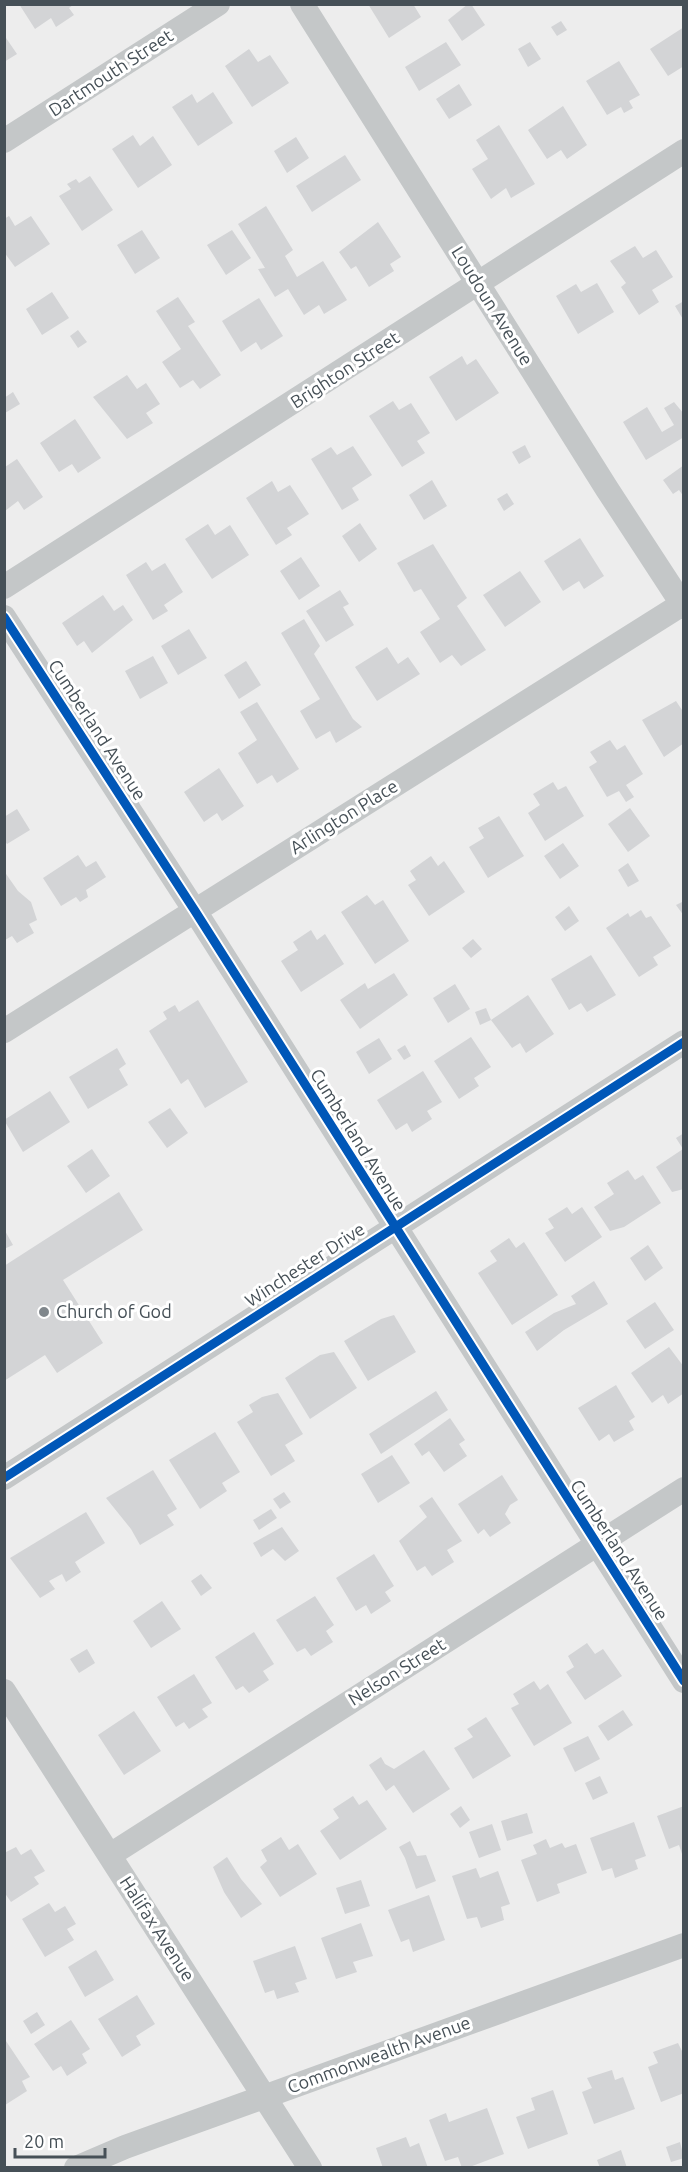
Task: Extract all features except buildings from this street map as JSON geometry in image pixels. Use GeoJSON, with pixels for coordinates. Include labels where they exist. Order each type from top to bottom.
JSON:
{"type":"FeatureCollection","features":[{"type":"Feature","properties":{"kind":"street","name":"Dartmouth Street"},"geometry":{"type":"LineString","coordinates":[[4,141],[218,4]]}},
{"type":"Feature","properties":{"kind":"street","name":"Loudoun Avenue"},"geometry":{"type":"LineString","coordinates":[[302,4],[683,605]]}},
{"type":"Feature","properties":{"kind":"street","name":"Brighton Street"},"geometry":{"type":"LineString","coordinates":[[4,587],[684,151]]}},
{"type":"Feature","properties":{"kind":"street","name":"Arlington Place"},"geometry":{"type":"LineString","coordinates":[[4,1031],[683,605]]}},
{"type":"Feature","properties":{"kind":"street","name":"Cumberland Avenue"},"geometry":{"type":"LineString","coordinates":[[4,617],[195,911],[394,1228],[684,1681]]}},
{"type":"Feature","properties":{"kind":"street","name":"Winchester Drive"},"geometry":{"type":"LineString","coordinates":[[4,1478],[684,1042]]}},
{"type":"Feature","properties":{"kind":"street","name":"Nelson Street"},"geometry":{"type":"LineString","coordinates":[[110,1855],[684,1489]]}},
{"type":"Feature","properties":{"kind":"street","name":"Halifax Avenue"},"geometry":{"type":"LineString","coordinates":[[4,1691],[310,2168]]}},
{"type":"Feature","properties":{"kind":"street","name":"Commonwealth Avenue"},"geometry":{"type":"LineString","coordinates":[[76,2168],[125,2147],[684,1945]]}},
{"type":"Feature","properties":{"kind":"cycle path"},"geometry":{"type":"LineString","coordinates":[[4,617],[195,911],[684,1681]]}},
{"type":"Feature","properties":{"kind":"cycle path"},"geometry":{"type":"LineString","coordinates":[[4,1478],[684,1042]]}},
{"type":"Feature","properties":{"kind":"place","name":"Church of God"},"geometry":{"type":"Point","coordinates":[44,1312]}}]}
